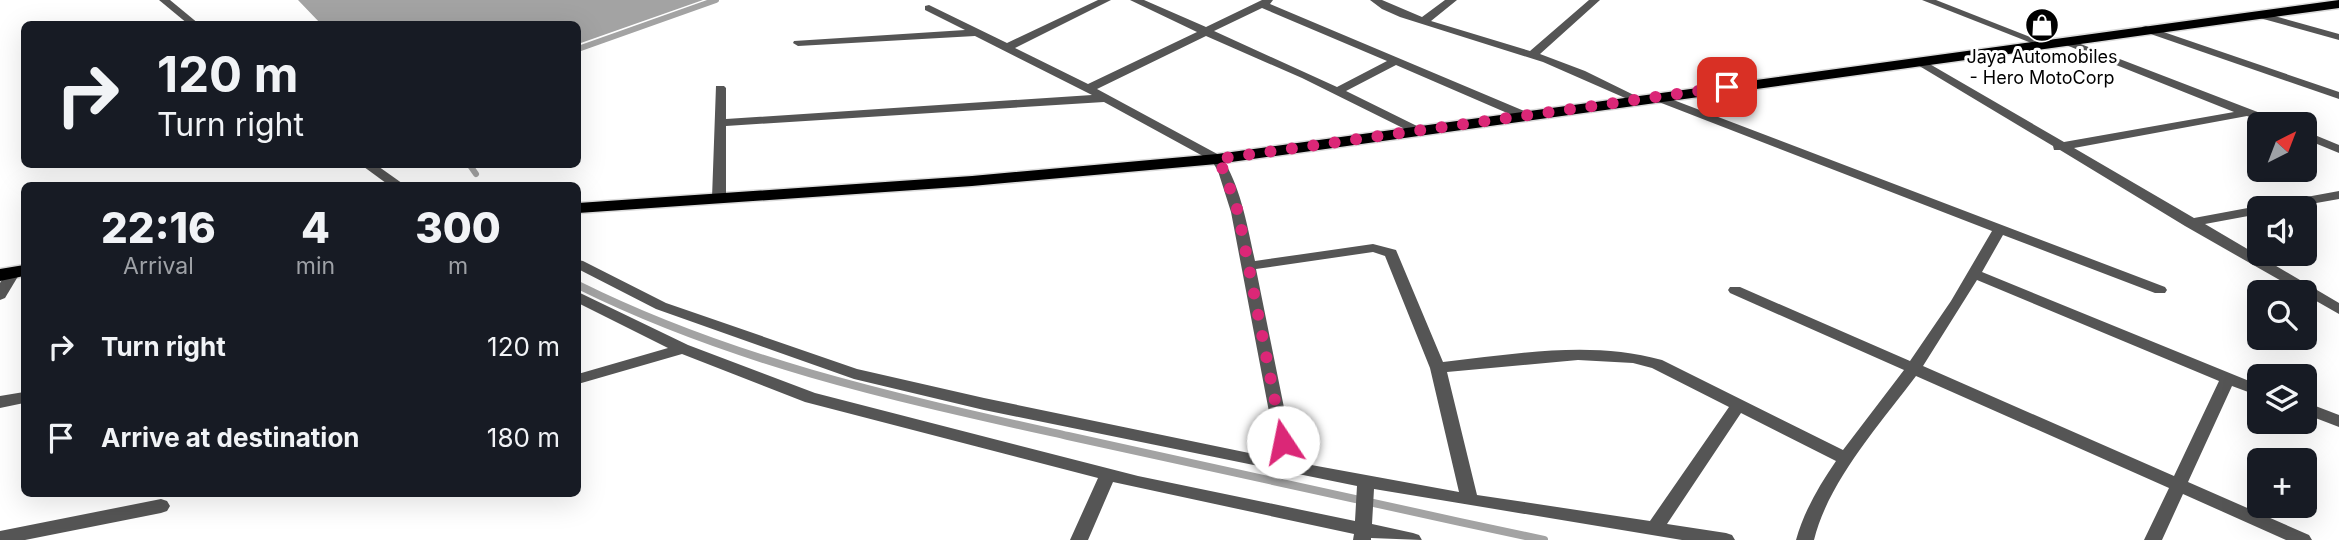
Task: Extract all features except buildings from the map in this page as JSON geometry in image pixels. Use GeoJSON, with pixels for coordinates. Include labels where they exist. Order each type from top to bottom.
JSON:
{"type":"FeatureCollection","features":[{"type":"Feature","properties":{"kind":"main road"},"geometry":{"type":"LineString","coordinates":[[581,208],[972,181],[1217,159],[2147,29],[2337,5]]}},
{"type":"Feature","properties":{"kind":"street"},"geometry":{"type":"LineString","coordinates":[[164,0],[190,21]]}},
{"type":"Feature","properties":{"kind":"street"},"geometry":{"type":"LineString","coordinates":[[1006,48],[1106,0]]}},
{"type":"Feature","properties":{"kind":"street"},"geometry":{"type":"LineString","coordinates":[[1135,0],[1338,91],[1417,131]]}},
{"type":"Feature","properties":{"kind":"street"},"geometry":{"type":"LineString","coordinates":[[1375,0],[1382,6],[1532,55],[1636,100]]}},
{"type":"Feature","properties":{"kind":"street"},"geometry":{"type":"LineString","coordinates":[[1424,20],[1452,0]]}},
{"type":"Feature","properties":{"kind":"street"},"geometry":{"type":"LineString","coordinates":[[1532,55],[1595,0]]}},
{"type":"Feature","properties":{"kind":"street"},"geometry":{"type":"LineString","coordinates":[[1927,0],[2043,44]]}},
{"type":"Feature","properties":{"kind":"street"},"geometry":{"type":"LineString","coordinates":[[1088,89],[1265,2],[1525,116]]}},
{"type":"Feature","properties":{"kind":"street"},"geometry":{"type":"LineString","coordinates":[[929,8],[1106,98],[1217,159],[1231,188],[1249,266],[1288,467]]}},
{"type":"Feature","properties":{"kind":"street"},"geometry":{"type":"LineString","coordinates":[[2260,15],[2339,37]]}},
{"type":"Feature","properties":{"kind":"street"},"geometry":{"type":"LineString","coordinates":[[2147,29],[2339,96]]}},
{"type":"Feature","properties":{"kind":"street"},"geometry":{"type":"LineString","coordinates":[[798,43],[976,33]]}},
{"type":"Feature","properties":{"kind":"street"},"geometry":{"type":"LineString","coordinates":[[2065,41],[2247,112]]}},
{"type":"Feature","properties":{"kind":"street"},"geometry":{"type":"LineString","coordinates":[[1338,91],[1396,61]]}},
{"type":"Feature","properties":{"kind":"street"},"geometry":{"type":"LineString","coordinates":[[1917,61],[2058,147],[2339,309]]}},
{"type":"Feature","properties":{"kind":"street"},"geometry":{"type":"LineString","coordinates":[[719,198],[720,88]]}},
{"type":"Feature","properties":{"kind":"street"},"geometry":{"type":"LineString","coordinates":[[1655,97],[2160,290]]}},
{"type":"Feature","properties":{"kind":"street"},"geometry":{"type":"LineString","coordinates":[[721,123],[1106,98]]}},
{"type":"Feature","properties":{"kind":"street"},"geometry":{"type":"LineString","coordinates":[[2058,147],[2247,112]]}},
{"type":"Feature","properties":{"kind":"street"},"geometry":{"type":"LineString","coordinates":[[2317,140],[2339,149]]}},
{"type":"Feature","properties":{"kind":"street"},"geometry":{"type":"LineString","coordinates":[[372,168],[394,182]]}},
{"type":"Feature","properties":{"kind":"street"},"geometry":{"type":"LineString","coordinates":[[2317,199],[2339,195]]}},
{"type":"Feature","properties":{"kind":"street"},"geometry":{"type":"LineString","coordinates":[[2190,223],[2247,212]]}},
{"type":"Feature","properties":{"kind":"street"},"geometry":{"type":"LineString","coordinates":[[1805,540],[1809,519],[1847,459],[1914,368],[1975,274],[2000,229]]}},
{"type":"Feature","properties":{"kind":"street"},"geometry":{"type":"LineString","coordinates":[[1249,266],[1373,248],[1388,251],[1393,255],[1438,368],[1470,500]]}},
{"type":"Feature","properties":{"kind":"street"},"geometry":{"type":"LineString","coordinates":[[581,266],[661,306],[854,374],[1011,410],[1288,467],[1366,495],[1470,500],[1726,540]]}},
{"type":"Feature","properties":{"kind":"street"},"geometry":{"type":"LineString","coordinates":[[0,295],[13,273]]}},
{"type":"Feature","properties":{"kind":"street"},"geometry":{"type":"LineString","coordinates":[[1975,274],[2247,386]]}},
{"type":"Feature","properties":{"kind":"street"},"geometry":{"type":"LineString","coordinates":[[1735,290],[2303,540]]}},
{"type":"Feature","properties":{"kind":"street"},"geometry":{"type":"LineString","coordinates":[[581,298],[683,349],[811,398],[1108,475],[1363,535],[1413,540]]}},
{"type":"Feature","properties":{"kind":"street"},"geometry":{"type":"LineString","coordinates":[[581,378],[683,349]]}},
{"type":"Feature","properties":{"kind":"street"},"geometry":{"type":"LineString","coordinates":[[1438,368],[1619,354],[1657,364],[1847,459]]}},
{"type":"Feature","properties":{"kind":"street"},"geometry":{"type":"LineString","coordinates":[[2153,540],[2228,379]]}},
{"type":"Feature","properties":{"kind":"street"},"geometry":{"type":"LineString","coordinates":[[0,402],[21,398]]}},
{"type":"Feature","properties":{"kind":"street"},"geometry":{"type":"LineString","coordinates":[[1655,527],[1740,404]]}},
{"type":"Feature","properties":{"kind":"street"},"geometry":{"type":"LineString","coordinates":[[2317,413],[2339,421]]}},
{"type":"Feature","properties":{"kind":"street"},"geometry":{"type":"LineString","coordinates":[[1079,540],[1108,475]]}},
{"type":"Feature","properties":{"kind":"street"},"geometry":{"type":"LineString","coordinates":[[1363,535],[1366,495]]}},
{"type":"Feature","properties":{"kind":"street"},"geometry":{"type":"LineString","coordinates":[[0,538],[161,506]]}},
{"type":"Feature","properties":{"kind":"shaded area"},"geometry":{"type":"Polygon","coordinates":[[[298,0],[703,0],[581,43],[581,21],[318,21],[298,0]]]}},
{"type":"Feature","properties":{"kind":"waterway"},"geometry":{"type":"LineString","coordinates":[[581,48],[716,0]]}},
{"type":"Feature","properties":{"kind":"waterway"},"geometry":{"type":"LineString","coordinates":[[472,168],[476,174]]}},
{"type":"Feature","properties":{"kind":"waterway"},"geometry":{"type":"LineString","coordinates":[[581,286],[697,336],[818,376],[1068,436],[1544,540]]}},
{"type":"Feature","properties":{"kind":"place","name":"Jaya Automobiles - Hero MotoCorp"},"geometry":{"type":"Point","coordinates":[2042,25]}},
{"type":"Feature","properties":{"kind":"route"},"geometry":{"type":"LineString","coordinates":[[1283,442],[1238,212],[1231,188],[1217,159],[1727,87]]}}]}
